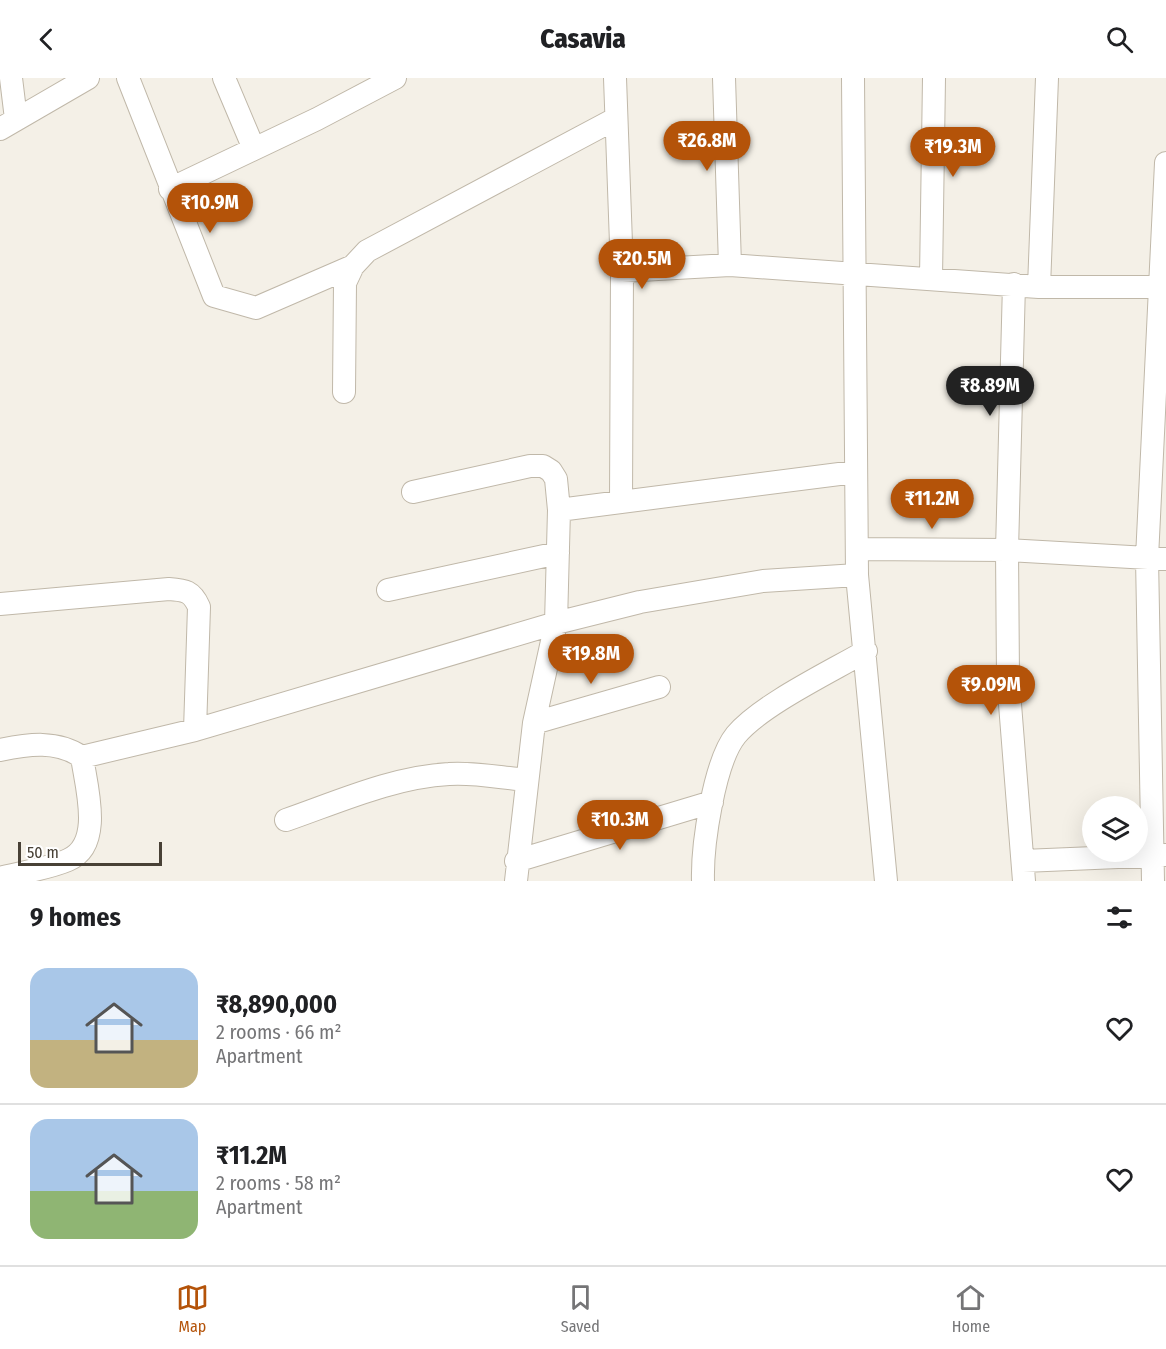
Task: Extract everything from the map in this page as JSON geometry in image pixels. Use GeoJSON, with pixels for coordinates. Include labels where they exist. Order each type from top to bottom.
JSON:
{"type":"FeatureCollection","features":[{"type":"Feature","properties":{"kind":"street"},"geometry":{"type":"LineString","coordinates":[[8,124],[11,78]]}},
{"type":"Feature","properties":{"kind":"street"},"geometry":{"type":"LineString","coordinates":[[8,124],[88,78]]}},
{"type":"Feature","properties":{"kind":"street"},"geometry":{"type":"LineString","coordinates":[[128,78],[214,296],[256,308],[353,266]]}},
{"type":"Feature","properties":{"kind":"street"},"geometry":{"type":"LineString","coordinates":[[224,78],[254,149]]}},
{"type":"Feature","properties":{"kind":"street"},"geometry":{"type":"LineString","coordinates":[[170,189],[395,78]]}},
{"type":"Feature","properties":{"kind":"street"},"geometry":{"type":"LineString","coordinates":[[615,78],[622,271],[621,502]]}},
{"type":"Feature","properties":{"kind":"street"},"geometry":{"type":"LineString","coordinates":[[724,78],[730,265]]}},
{"type":"Feature","properties":{"kind":"street"},"geometry":{"type":"LineString","coordinates":[[853,78],[857,575],[886,881]]}},
{"type":"Feature","properties":{"kind":"street"},"geometry":{"type":"LineString","coordinates":[[931,278],[934,78]]}},
{"type":"Feature","properties":{"kind":"street"},"geometry":{"type":"LineString","coordinates":[[1039,287],[1047,78]]}},
{"type":"Feature","properties":{"kind":"street"},"geometry":{"type":"LineString","coordinates":[[344,392],[345,283],[353,266],[367,251],[615,119]]}},
{"type":"Feature","properties":{"kind":"street"},"geometry":{"type":"LineString","coordinates":[[1153,881],[1159,855],[1156,559],[1166,163]]}},
{"type":"Feature","properties":{"kind":"street"},"geometry":{"type":"LineString","coordinates":[[622,271],[730,265],[1039,287],[1164,287]]}},
{"type":"Feature","properties":{"kind":"street"},"geometry":{"type":"LineString","coordinates":[[1014,284],[1007,550],[1008,679],[1024,871],[1159,855]]}},
{"type":"Feature","properties":{"kind":"street"},"geometry":{"type":"LineString","coordinates":[[413,492],[530,466],[543,466],[551,471],[556,479],[559,510],[556,623],[534,723],[516,871],[712,802]]}},
{"type":"Feature","properties":{"kind":"street"},"geometry":{"type":"LineString","coordinates":[[559,510],[855,472]]}},
{"type":"Feature","properties":{"kind":"street"},"geometry":{"type":"LineString","coordinates":[[857,549],[1007,550],[1156,559]]}},
{"type":"Feature","properties":{"kind":"street"},"geometry":{"type":"LineString","coordinates":[[388,590],[558,553]]}},
{"type":"Feature","properties":{"kind":"street"},"geometry":{"type":"LineString","coordinates":[[0,750],[53,745],[71,750],[82,757],[195,730],[556,623],[640,602],[763,581],[857,575]]}},
{"type":"Feature","properties":{"kind":"street"},"geometry":{"type":"LineString","coordinates":[[0,604],[185,590],[194,595],[199,607],[195,730]]}},
{"type":"Feature","properties":{"kind":"street"},"geometry":{"type":"LineString","coordinates":[[703,881],[702,855],[712,802],[726,751],[736,735],[757,715],[866,651]]}},
{"type":"Feature","properties":{"kind":"street"},"geometry":{"type":"LineString","coordinates":[[534,723],[659,687]]}},
{"type":"Feature","properties":{"kind":"street"},"geometry":{"type":"LineString","coordinates":[[0,878],[69,860],[81,849],[88,837],[90,816],[82,757]]}},
{"type":"Feature","properties":{"kind":"street"},"geometry":{"type":"LineString","coordinates":[[286,820],[404,780],[421,777],[452,773],[527,780]]}}]}
